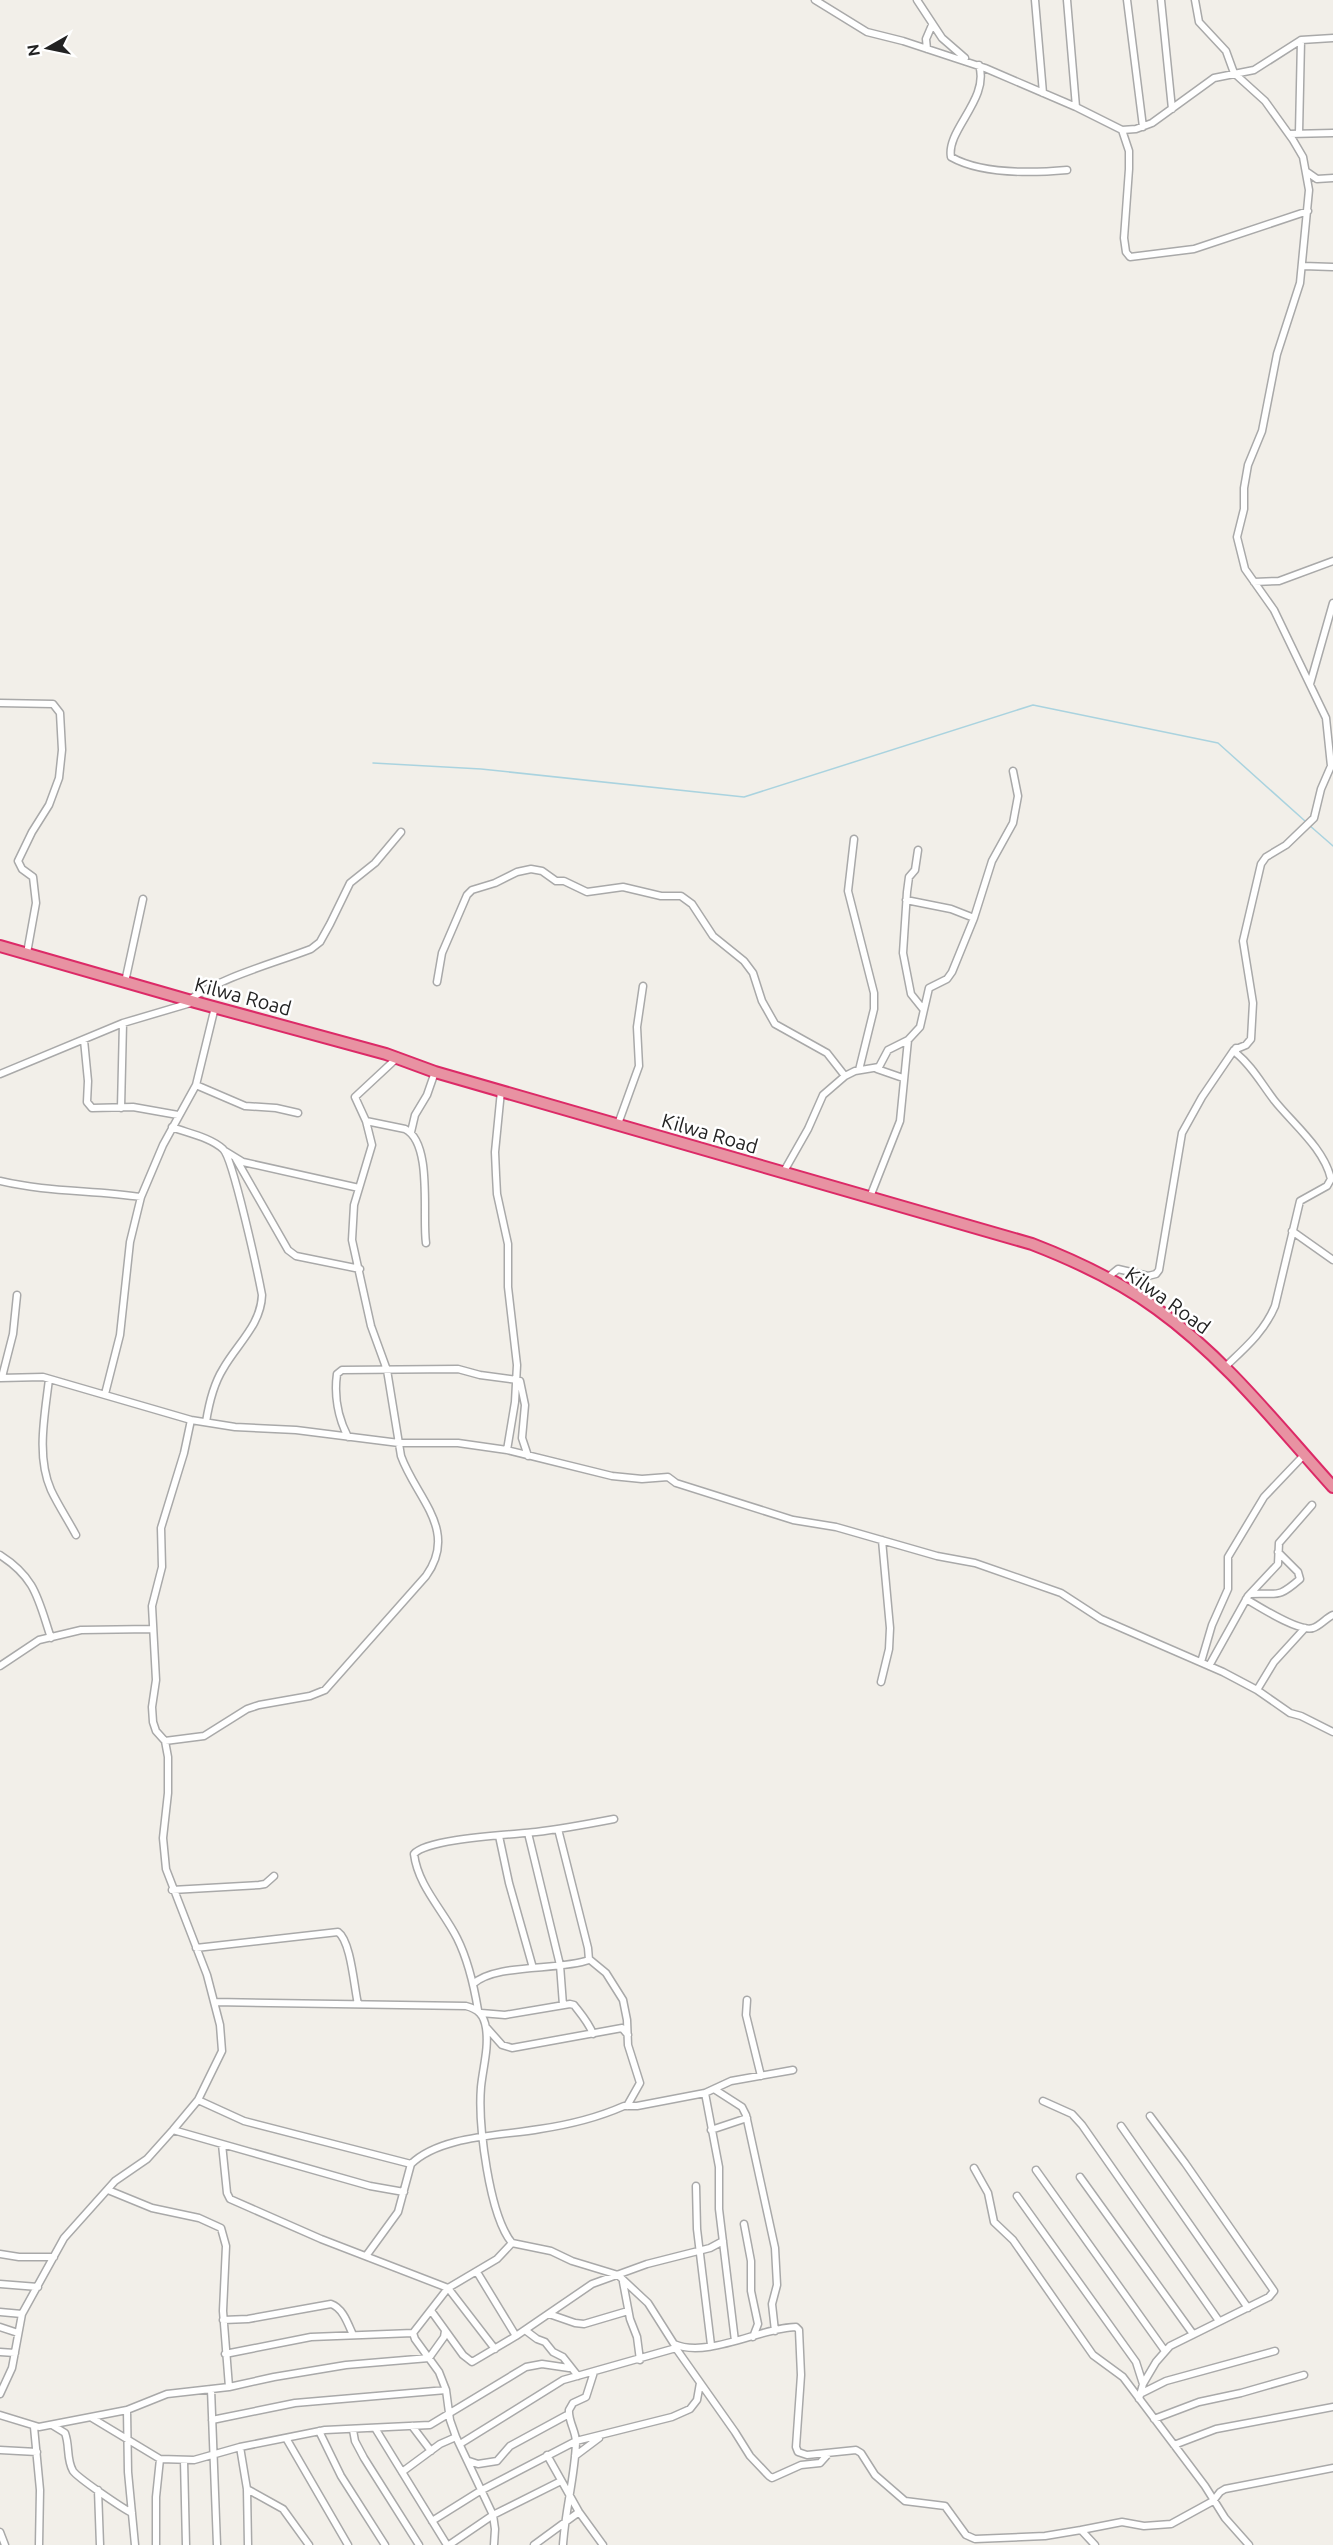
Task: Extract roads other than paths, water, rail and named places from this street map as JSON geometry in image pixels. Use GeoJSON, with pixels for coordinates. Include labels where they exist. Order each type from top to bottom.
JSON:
{"type":"FeatureCollection","features":[{"type":"Feature","properties":{"kind":"highway","name":"Kilwa Road"},"geometry":{"type":"LineString","coordinates":[[0,946],[398,1057],[435,1072],[782,1174],[819,1182],[1032,1244],[1069,1258],[1157,1309],[1225,1367],[1333,1487]]}},
{"type":"Feature","properties":{"kind":"street"},"geometry":{"type":"LineString","coordinates":[[814,0],[867,32],[979,65],[1076,107],[1122,130],[1143,127],[1172,109],[1206,82],[1222,75],[1254,70],[1301,40],[1333,38]]}},
{"type":"Feature","properties":{"kind":"street"},"geometry":{"type":"LineString","coordinates":[[917,0],[946,43],[967,61]]}},
{"type":"Feature","properties":{"kind":"street"},"geometry":{"type":"LineString","coordinates":[[1035,0],[1043,93]]}},
{"type":"Feature","properties":{"kind":"street"},"geometry":{"type":"LineString","coordinates":[[1066,0],[1076,107]]}},
{"type":"Feature","properties":{"kind":"street"},"geometry":{"type":"LineString","coordinates":[[1127,0],[1143,127]]}},
{"type":"Feature","properties":{"kind":"street"},"geometry":{"type":"LineString","coordinates":[[1161,0],[1172,109]]}},
{"type":"Feature","properties":{"kind":"street"},"geometry":{"type":"LineString","coordinates":[[1107,1278],[1120,1268],[1148,1276],[1157,1272],[1182,1133],[1202,1097],[1236,1048],[1246,1045],[1251,1039],[1253,1003],[1243,941],[1261,864],[1266,857],[1286,845],[1314,818],[1323,785],[1332,769],[1328,724],[1288,637],[1266,598],[1243,565],[1237,537],[1244,509],[1244,488],[1250,459],[1262,431],[1274,367],[1300,283],[1308,211],[1309,190],[1306,172],[1303,158],[1289,134],[1265,101],[1234,73],[1222,45],[1199,21],[1195,0]]}},
{"type":"Feature","properties":{"kind":"street"},"geometry":{"type":"LineString","coordinates":[[927,49],[926,39],[932,25]]}},
{"type":"Feature","properties":{"kind":"street"},"geometry":{"type":"LineString","coordinates":[[1299,134],[1301,40]]}},
{"type":"Feature","properties":{"kind":"street"},"geometry":{"type":"LineString","coordinates":[[979,65],[982,74],[981,85],[953,143],[951,157],[970,164],[1014,171],[1067,170]]}},
{"type":"Feature","properties":{"kind":"street"},"geometry":{"type":"LineString","coordinates":[[1122,130],[1129,151],[1124,238],[1126,252],[1130,257],[1194,249],[1308,211]]}},
{"type":"Feature","properties":{"kind":"street"},"geometry":{"type":"LineString","coordinates":[[1289,134],[1333,133]]}},
{"type":"Feature","properties":{"kind":"street"},"geometry":{"type":"LineString","coordinates":[[1306,172],[1317,179],[1333,178]]}},
{"type":"Feature","properties":{"kind":"street"},"geometry":{"type":"LineString","coordinates":[[1302,266],[1333,267]]}},
{"type":"Feature","properties":{"kind":"street"},"geometry":{"type":"LineString","coordinates":[[1254,582],[1279,581],[1333,561]]}},
{"type":"Feature","properties":{"kind":"street"},"geometry":{"type":"LineString","coordinates":[[1309,685],[1333,603]]}},
{"type":"Feature","properties":{"kind":"street"},"geometry":{"type":"LineString","coordinates":[[0,704],[53,704],[60,713],[62,750],[59,778],[49,805],[29,837],[18,861],[22,868],[33,877],[36,903],[27,954]]}},
{"type":"Feature","properties":{"kind":"street"},"geometry":{"type":"LineString","coordinates":[[877,1069],[888,1050],[908,1040],[920,1027],[929,988],[947,979],[952,972],[974,918],[992,861],[1007,836],[1015,814],[1018,796],[1013,771]]}},
{"type":"Feature","properties":{"kind":"street"},"geometry":{"type":"LineString","coordinates":[[0,1074],[123,1023],[192,1001],[202,991],[241,974],[311,949],[320,942],[350,883],[375,863],[401,832]]}},
{"type":"Feature","properties":{"kind":"street"},"geometry":{"type":"LineString","coordinates":[[854,838],[848,891],[874,993],[874,1009],[859,1070]]}},
{"type":"Feature","properties":{"kind":"street"},"geometry":{"type":"LineString","coordinates":[[918,850],[915,870],[908,880],[904,955],[911,994],[923,1009]]}},
{"type":"Feature","properties":{"kind":"street"},"geometry":{"type":"LineString","coordinates":[[437,982],[442,953],[467,895],[472,890],[495,883],[517,872],[536,869],[556,881],[564,881],[587,892],[622,887],[662,896],[681,896],[692,904],[713,936],[744,961],[753,973],[762,1000],[773,1022],[827,1053],[845,1076]]}},
{"type":"Feature","properties":{"kind":"street"},"geometry":{"type":"LineString","coordinates":[[125,982],[143,899]]}},
{"type":"Feature","properties":{"kind":"street"},"geometry":{"type":"LineString","coordinates":[[906,900],[951,909],[974,918]]}},
{"type":"Feature","properties":{"kind":"street"},"geometry":{"type":"LineString","coordinates":[[618,1124],[639,1066],[637,1027],[643,986]]}},
{"type":"Feature","properties":{"kind":"street"},"geometry":{"type":"LineString","coordinates":[[105,1394],[120,1335],[130,1242],[141,1197],[172,1127],[196,1085],[215,1006]]}},
{"type":"Feature","properties":{"kind":"street"},"geometry":{"type":"LineString","coordinates":[[121,1108],[123,1023]]}},
{"type":"Feature","properties":{"kind":"street"},"geometry":{"type":"LineString","coordinates":[[84,1040],[88,1081],[87,1102],[93,1108],[147,1108],[178,1115]]}},
{"type":"Feature","properties":{"kind":"street"},"geometry":{"type":"LineString","coordinates":[[870,1198],[900,1121],[908,1040]]}},
{"type":"Feature","properties":{"kind":"street"},"geometry":{"type":"LineString","coordinates":[[1225,1367],[1264,1329],[1270,1318],[1299,1201],[1326,1186],[1331,1179],[1303,1132],[1275,1102],[1256,1073],[1236,1053],[1236,1048]]}},
{"type":"Feature","properties":{"kind":"street"},"geometry":{"type":"LineString","coordinates":[[165,1741],[204,1736],[247,1709],[310,1696],[325,1690],[426,1576],[437,1557],[440,1540],[425,1499],[405,1468],[387,1370],[371,1326],[352,1240],[359,1188],[372,1145],[366,1121],[355,1101],[356,1094],[398,1057]]}},
{"type":"Feature","properties":{"kind":"street"},"geometry":{"type":"LineString","coordinates":[[782,1174],[808,1129],[823,1095],[845,1076],[859,1070],[877,1069],[903,1078]]}},
{"type":"Feature","properties":{"kind":"street"},"geometry":{"type":"LineString","coordinates":[[426,1243],[423,1166],[411,1132],[415,1115],[427,1095],[435,1072]]}},
{"type":"Feature","properties":{"kind":"street"},"geometry":{"type":"LineString","coordinates":[[196,1085],[245,1106],[276,1108],[298,1113]]}},
{"type":"Feature","properties":{"kind":"street"},"geometry":{"type":"LineString","coordinates":[[501,1091],[495,1152],[497,1194],[508,1244],[508,1287],[525,1405],[521,1424],[522,1438],[528,1456]]}},
{"type":"Feature","properties":{"kind":"street"},"geometry":{"type":"LineString","coordinates":[[366,1121],[411,1132]]}},
{"type":"Feature","properties":{"kind":"street"},"geometry":{"type":"LineString","coordinates":[[172,1127],[217,1144],[236,1159],[359,1188]]}},
{"type":"Feature","properties":{"kind":"street"},"geometry":{"type":"LineString","coordinates":[[206,1422],[211,1395],[223,1367],[247,1335],[262,1304],[260,1281],[225,1151]]}},
{"type":"Feature","properties":{"kind":"street"},"geometry":{"type":"LineString","coordinates":[[236,1159],[288,1250],[296,1256],[360,1269]]}},
{"type":"Feature","properties":{"kind":"street"},"geometry":{"type":"LineString","coordinates":[[0,1181],[24,1187],[104,1192],[141,1197]]}},
{"type":"Feature","properties":{"kind":"street"},"geometry":{"type":"LineString","coordinates":[[1292,1231],[1333,1260]]}},
{"type":"Feature","properties":{"kind":"street"},"geometry":{"type":"LineString","coordinates":[[17,1295],[13,1334],[1,1378],[49,1378],[191,1420],[235,1427],[296,1430],[399,1443],[458,1443],[507,1450],[611,1476],[642,1479],[668,1477],[676,1483],[793,1520],[836,1527],[937,1556],[975,1563],[1061,1593],[1120,1629],[1209,1665],[1257,1690],[1290,1713],[1333,1732]]}},
{"type":"Feature","properties":{"kind":"street"},"geometry":{"type":"LineString","coordinates":[[507,1450],[517,1380],[516,1346]]}},
{"type":"Feature","properties":{"kind":"street"},"geometry":{"type":"LineString","coordinates":[[348,1437],[340,1420],[336,1392],[338,1374],[342,1370],[458,1369],[480,1375],[517,1380]]}},
{"type":"Feature","properties":{"kind":"street"},"geometry":{"type":"LineString","coordinates":[[49,1378],[43,1455],[46,1473],[51,1490],[76,1535]]}},
{"type":"Feature","properties":{"kind":"street"},"geometry":{"type":"LineString","coordinates":[[0,2394],[8,2378],[15,2354],[22,2314],[72,2227],[121,2176],[147,2159],[173,2130],[198,2100],[222,2051],[214,2002],[196,1948],[172,1890],[163,1857],[169,1774],[165,1741],[156,1731],[152,1707],[156,1680],[152,1606],[162,1567],[161,1528],[184,1453],[191,1420]]}},
{"type":"Feature","properties":{"kind":"street"},"geometry":{"type":"LineString","coordinates":[[1201,1662],[1212,1625],[1228,1589],[1228,1557],[1263,1497],[1304,1455]]}},
{"type":"Feature","properties":{"kind":"street"},"geometry":{"type":"LineString","coordinates":[[1209,1665],[1248,1596],[1278,1564],[1279,1543],[1312,1505]]}},
{"type":"Feature","properties":{"kind":"street"},"geometry":{"type":"LineString","coordinates":[[881,1682],[889,1649],[890,1628],[882,1540]]}},
{"type":"Feature","properties":{"kind":"street"},"geometry":{"type":"LineString","coordinates":[[1248,1596],[1268,1593],[1275,1595],[1286,1591],[1300,1579],[1298,1572],[1278,1552]]}},
{"type":"Feature","properties":{"kind":"street"},"geometry":{"type":"LineString","coordinates":[[0,1555],[14,1564],[29,1579],[51,1638]]}},
{"type":"Feature","properties":{"kind":"street"},"geometry":{"type":"LineString","coordinates":[[1248,1596],[1280,1618],[1305,1628],[1313,1628],[1333,1615]]}},
{"type":"Feature","properties":{"kind":"street"},"geometry":{"type":"LineString","coordinates":[[1257,1690],[1274,1662],[1305,1628]]}},
{"type":"Feature","properties":{"kind":"street"},"geometry":{"type":"LineString","coordinates":[[0,1666],[26,1647],[81,1630],[152,1629]]}},
{"type":"Feature","properties":{"kind":"street"},"geometry":{"type":"LineString","coordinates":[[614,1819],[558,1829],[440,1843],[423,1847],[414,1854],[422,1880],[458,1938],[473,1984],[479,2012],[486,2026],[502,2045],[512,2048],[620,2027],[628,2036]]}},
{"type":"Feature","properties":{"kind":"street"},"geometry":{"type":"LineString","coordinates":[[558,1829],[589,1959],[606,1972],[622,1998],[627,2014],[629,2049],[640,2083],[627,2106]]}},
{"type":"Feature","properties":{"kind":"street"},"geometry":{"type":"LineString","coordinates":[[528,1833],[560,1965],[563,2004]]}},
{"type":"Feature","properties":{"kind":"street"},"geometry":{"type":"LineString","coordinates":[[499,1836],[509,1883],[533,1968]]}},
{"type":"Feature","properties":{"kind":"street"},"geometry":{"type":"LineString","coordinates":[[172,1890],[265,1884],[273,1876]]}},
{"type":"Feature","properties":{"kind":"street"},"geometry":{"type":"LineString","coordinates":[[196,1948],[338,1932],[343,1937],[347,1948],[358,2004]]}},
{"type":"Feature","properties":{"kind":"street"},"geometry":{"type":"LineString","coordinates":[[473,1984],[484,1976],[589,1959]]}},
{"type":"Feature","properties":{"kind":"street"},"geometry":{"type":"LineString","coordinates":[[747,2000],[746,2015],[761,2076]]}},
{"type":"Feature","properties":{"kind":"street"},"geometry":{"type":"LineString","coordinates":[[214,2002],[466,2007],[479,2012],[505,2015],[563,2004],[574,2005],[580,2016],[590,2023],[593,2034]]}},
{"type":"Feature","properties":{"kind":"street"},"geometry":{"type":"LineString","coordinates":[[486,2026],[487,2043],[481,2087],[481,2137],[495,2207],[507,2237],[512,2243],[551,2251],[620,2278],[648,2303],[750,2456],[772,2478],[801,2465],[820,2463],[829,2453]]}},
{"type":"Feature","properties":{"kind":"street"},"geometry":{"type":"LineString","coordinates":[[198,2100],[244,2121],[411,2164],[440,2148],[481,2137],[542,2129],[627,2106],[705,2093],[731,2081],[793,2070]]}},
{"type":"Feature","properties":{"kind":"street"},"geometry":{"type":"LineString","coordinates":[[714,2089],[742,2106],[747,2118],[775,2248],[777,2285],[772,2304],[775,2331]]}},
{"type":"Feature","properties":{"kind":"street"},"geometry":{"type":"LineString","coordinates":[[705,2093],[719,2167],[718,2196],[735,2341]]}},
{"type":"Feature","properties":{"kind":"street"},"geometry":{"type":"LineString","coordinates":[[1043,2101],[1069,2112],[1082,2126],[1219,2321]]}},
{"type":"Feature","properties":{"kind":"street"},"geometry":{"type":"LineString","coordinates":[[1140,2397],[1143,2385],[1165,2351],[1193,2334],[1269,2297],[1274,2290],[1150,2116]]}},
{"type":"Feature","properties":{"kind":"street"},"geometry":{"type":"LineString","coordinates":[[711,2130],[747,2118]]}},
{"type":"Feature","properties":{"kind":"street"},"geometry":{"type":"LineString","coordinates":[[1120,2126],[1248,2308]]}},
{"type":"Feature","properties":{"kind":"street"},"geometry":{"type":"LineString","coordinates":[[173,2130],[370,2186],[404,2192]]}},
{"type":"Feature","properties":{"kind":"street"},"geometry":{"type":"LineString","coordinates":[[222,2144],[227,2193],[230,2199],[448,2288],[495,2349]]}},
{"type":"Feature","properties":{"kind":"street"},"geometry":{"type":"LineString","coordinates":[[366,2256],[398,2212],[411,2164]]}},
{"type":"Feature","properties":{"kind":"street"},"geometry":{"type":"LineString","coordinates":[[974,2168],[988,2193],[993,2222],[1013,2240],[1093,2355],[1123,2377],[1140,2397],[1225,2518],[1249,2545]]}},
{"type":"Feature","properties":{"kind":"street"},"geometry":{"type":"LineString","coordinates":[[1036,2170],[1165,2351]]}},
{"type":"Feature","properties":{"kind":"street"},"geometry":{"type":"LineString","coordinates":[[1080,2177],[1193,2334]]}},
{"type":"Feature","properties":{"kind":"street"},"geometry":{"type":"LineString","coordinates":[[696,2186],[697,2229],[711,2345]]}},
{"type":"Feature","properties":{"kind":"street"},"geometry":{"type":"LineString","coordinates":[[108,2190],[152,2208],[199,2218],[220,2228],[226,2246],[223,2320],[230,2387]]}},
{"type":"Feature","properties":{"kind":"street"},"geometry":{"type":"LineString","coordinates":[[1017,2196],[1136,2362],[1143,2385]]}},
{"type":"Feature","properties":{"kind":"street"},"geometry":{"type":"LineString","coordinates":[[744,2224],[751,2261],[751,2291],[758,2324],[753,2337]]}},
{"type":"Feature","properties":{"kind":"street"},"geometry":{"type":"LineString","coordinates":[[432,2312],[463,2355],[472,2362],[516,2336],[592,2284],[620,2278],[647,2264],[701,2251],[723,2241]]}},
{"type":"Feature","properties":{"kind":"street"},"geometry":{"type":"LineString","coordinates":[[225,2354],[311,2337],[414,2333],[448,2288],[497,2259],[512,2243]]}},
{"type":"Feature","properties":{"kind":"street"},"geometry":{"type":"LineString","coordinates":[[0,2254],[28,2258],[54,2257]]}},
{"type":"Feature","properties":{"kind":"street"},"geometry":{"type":"LineString","coordinates":[[477,2272],[516,2336]]}},
{"type":"Feature","properties":{"kind":"street"},"geometry":{"type":"LineString","coordinates":[[620,2278],[637,2337],[640,2360]]}},
{"type":"Feature","properties":{"kind":"street"},"geometry":{"type":"LineString","coordinates":[[0,2284],[38,2287]]}},
{"type":"Feature","properties":{"kind":"street"},"geometry":{"type":"LineString","coordinates":[[223,2320],[248,2319],[331,2304],[337,2306],[346,2318],[353,2335]]}},
{"type":"Feature","properties":{"kind":"street"},"geometry":{"type":"LineString","coordinates":[[549,2314],[575,2324],[584,2324],[628,2311]]}},
{"type":"Feature","properties":{"kind":"street"},"geometry":{"type":"LineString","coordinates":[[0,2312],[22,2314]]}},
{"type":"Feature","properties":{"kind":"street"},"geometry":{"type":"LineString","coordinates":[[0,2327],[18,2333]]}},
{"type":"Feature","properties":{"kind":"street"},"geometry":{"type":"LineString","coordinates":[[460,2444],[501,2416],[563,2380],[640,2360],[675,2346],[711,2345],[794,2327],[799,2330],[801,2375],[796,2449],[804,2455],[856,2450],[861,2453],[875,2475],[905,2501],[945,2506],[967,2536],[975,2539],[993,2542],[1045,2536],[1122,2522],[1144,2526],[1171,2524],[1213,2501],[1217,2494],[1225,2489],[1333,2468]]}},
{"type":"Feature","properties":{"kind":"street"},"geometry":{"type":"LineString","coordinates":[[525,2330],[563,2357],[578,2376]]}},
{"type":"Feature","properties":{"kind":"street"},"geometry":{"type":"LineString","coordinates":[[0,2415],[34,2427],[52,2425],[127,2410],[167,2394],[230,2387],[346,2365],[429,2358],[444,2337],[445,2331]]}},
{"type":"Feature","properties":{"kind":"street"},"geometry":{"type":"LineString","coordinates":[[414,2333],[415,2339],[439,2372],[446,2390],[449,2414],[456,2437],[493,2515],[494,2545]]}},
{"type":"Feature","properties":{"kind":"street"},"geometry":{"type":"LineString","coordinates":[[1140,2397],[1166,2381],[1275,2351]]}},
{"type":"Feature","properties":{"kind":"street"},"geometry":{"type":"LineString","coordinates":[[0,2352],[15,2354]]}},
{"type":"Feature","properties":{"kind":"street"},"geometry":{"type":"LineString","coordinates":[[92,2418],[160,2459],[184,2460],[319,2431],[430,2425],[526,2367],[542,2364],[569,2367]]}},
{"type":"Feature","properties":{"kind":"street"},"geometry":{"type":"LineString","coordinates":[[468,2461],[474,2464],[497,2461],[510,2446],[568,2414],[573,2403],[586,2397],[589,2393],[594,2372]]}},
{"type":"Feature","properties":{"kind":"street"},"geometry":{"type":"LineString","coordinates":[[1154,2419],[1199,2402],[1304,2375]]}},
{"type":"Feature","properties":{"kind":"street"},"geometry":{"type":"LineString","coordinates":[[0,2377],[8,2378]]}},
{"type":"Feature","properties":{"kind":"street"},"geometry":{"type":"LineString","coordinates":[[432,2521],[480,2491],[576,2442],[672,2417],[690,2409],[698,2400],[700,2383]]}},
{"type":"Feature","properties":{"kind":"street"},"geometry":{"type":"LineString","coordinates":[[211,2389],[212,2455],[218,2512],[217,2545]]}},
{"type":"Feature","properties":{"kind":"street"},"geometry":{"type":"LineString","coordinates":[[212,2420],[295,2403],[446,2390]]}},
{"type":"Feature","properties":{"kind":"street"},"geometry":{"type":"LineString","coordinates":[[1174,2445],[1216,2429],[1333,2407]]}},
{"type":"Feature","properties":{"kind":"street"},"geometry":{"type":"LineString","coordinates":[[127,2410],[135,2545]]}},
{"type":"Feature","properties":{"kind":"street"},"geometry":{"type":"LineString","coordinates":[[563,2545],[576,2442],[568,2414]]}},
{"type":"Feature","properties":{"kind":"street"},"geometry":{"type":"LineString","coordinates":[[52,2425],[65,2433],[67,2454],[74,2472],[112,2502],[132,2513]]}},
{"type":"Feature","properties":{"kind":"street"},"geometry":{"type":"LineString","coordinates":[[411,2426],[431,2451]]}},
{"type":"Feature","properties":{"kind":"street"},"geometry":{"type":"LineString","coordinates":[[34,2427],[37,2452],[39,2545]]}},
{"type":"Feature","properties":{"kind":"street"},"geometry":{"type":"LineString","coordinates":[[375,2428],[448,2545],[493,2515],[561,2481]]}},
{"type":"Feature","properties":{"kind":"street"},"geometry":{"type":"LineString","coordinates":[[353,2430],[355,2441],[364,2458],[419,2545]]}},
{"type":"Feature","properties":{"kind":"street"},"geometry":{"type":"LineString","coordinates":[[319,2431],[341,2476],[385,2545]]}},
{"type":"Feature","properties":{"kind":"street"},"geometry":{"type":"LineString","coordinates":[[575,2456],[602,2436]]}},
{"type":"Feature","properties":{"kind":"street"},"geometry":{"type":"LineString","coordinates":[[402,2472],[431,2451],[456,2437]]}},
{"type":"Feature","properties":{"kind":"street"},"geometry":{"type":"LineString","coordinates":[[286,2438],[348,2545]]}},
{"type":"Feature","properties":{"kind":"street"},"geometry":{"type":"LineString","coordinates":[[240,2447],[247,2489],[248,2545]]}},
{"type":"Feature","properties":{"kind":"street"},"geometry":{"type":"LineString","coordinates":[[0,2450],[37,2452]]}},
{"type":"Feature","properties":{"kind":"street"},"geometry":{"type":"LineString","coordinates":[[547,2455],[579,2512],[602,2545]]}},
{"type":"Feature","properties":{"kind":"street"},"geometry":{"type":"LineString","coordinates":[[156,2545],[156,2497],[160,2459]]}},
{"type":"Feature","properties":{"kind":"street"},"geometry":{"type":"LineString","coordinates":[[184,2460],[186,2545]]}},
{"type":"Feature","properties":{"kind":"street"},"geometry":{"type":"LineString","coordinates":[[247,2489],[283,2509],[309,2545]]}},
{"type":"Feature","properties":{"kind":"street"},"geometry":{"type":"LineString","coordinates":[[98,2490],[100,2545]]}},
{"type":"Feature","properties":{"kind":"street"},"geometry":{"type":"LineString","coordinates":[[534,2545],[579,2512]]}},
{"type":"Feature","properties":{"kind":"street"},"geometry":{"type":"LineString","coordinates":[[1081,2530],[1095,2545]]}},
{"type":"Feature","properties":{"kind":"street"},"geometry":{"type":"LineString","coordinates":[[0,2532],[5,2545]]}},
{"type":"Feature","properties":{"kind":"waterway"},"geometry":{"type":"LineString","coordinates":[[373,763],[481,769],[744,797],[1033,705],[1218,743],[1305,821]]}},
{"type":"Feature","properties":{"kind":"waterway"},"geometry":{"type":"LineString","coordinates":[[1309,825],[1333,846]]}}]}
